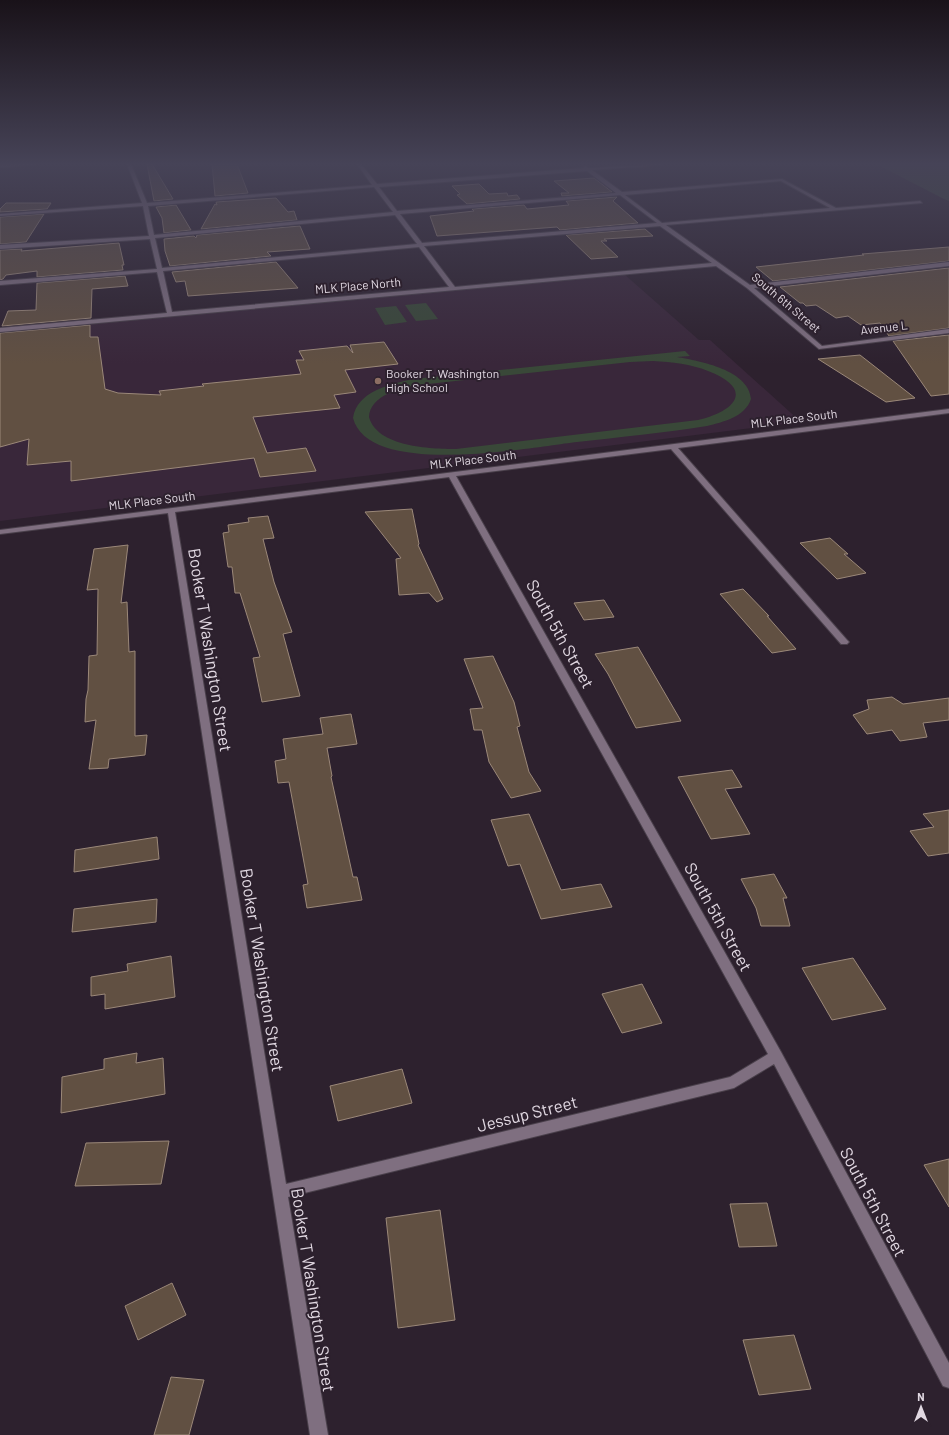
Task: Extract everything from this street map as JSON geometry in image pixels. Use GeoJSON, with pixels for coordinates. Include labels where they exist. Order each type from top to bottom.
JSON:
{"type":"FeatureCollection","features":[{"type":"Feature","properties":{"kind":"street"},"geometry":{"type":"LineString","coordinates":[[151,231],[158,270],[170,315]]}},
{"type":"Feature","properties":{"kind":"street"},"geometry":{"type":"LineString","coordinates":[[0,248],[213,231]]}},
{"type":"Feature","properties":{"kind":"street"},"geometry":{"type":"LineString","coordinates":[[409,231],[453,288]]}},
{"type":"Feature","properties":{"kind":"street"},"geometry":{"type":"LineString","coordinates":[[0,283],[581,231]]}},
{"type":"Feature","properties":{"kind":"street","name":"South 6th Street"},"geometry":{"type":"LineString","coordinates":[[671,231],[749,287],[821,348]]}},
{"type":"Feature","properties":{"kind":"street","name":"MLK Place North"},"geometry":{"type":"LineString","coordinates":[[0,330],[718,264]]}},
{"type":"Feature","properties":{"kind":"street"},"geometry":{"type":"LineString","coordinates":[[749,287],[949,264]]}},
{"type":"Feature","properties":{"kind":"street","name":"Avenue L"},"geometry":{"type":"LineString","coordinates":[[821,348],[949,331]]}},
{"type":"Feature","properties":{"kind":"street","name":"MLK Place South"},"geometry":{"type":"LineString","coordinates":[[0,532],[949,411]]}},
{"type":"Feature","properties":{"kind":"street"},"geometry":{"type":"LineString","coordinates":[[673,447],[844,642]]}},
{"type":"Feature","properties":{"kind":"street","name":"South 5th Street"},"geometry":{"type":"LineString","coordinates":[[452,475],[776,1056],[949,1380]]}},
{"type":"Feature","properties":{"kind":"street","name":"Booker T Washington Street"},"geometry":{"type":"LineString","coordinates":[[171,510],[319,1435]]}},
{"type":"Feature","properties":{"kind":"street","name":"Jessup Street"},"geometry":{"type":"LineString","coordinates":[[280,1192],[734,1082],[776,1056]]}},
{"type":"Feature","properties":{"kind":"shaded area","name":"Booker T. Washington High School"},"geometry":{"type":"Polygon","coordinates":[[[624,274],[699,340],[710,340],[801,422],[0,521],[0,333],[624,274]]]}},
{"type":"Feature","properties":{"kind":"green space"},"geometry":{"type":"Polygon","coordinates":[[[426,303],[438,319],[416,321],[405,305],[426,303]]]}},
{"type":"Feature","properties":{"kind":"green space"},"geometry":{"type":"Polygon","coordinates":[[[396,306],[407,322],[385,325],[375,308],[396,306]]]}},
{"type":"Feature","properties":{"kind":"green space"},"geometry":{"type":"Polygon","coordinates":[[[685,351],[690,356],[677,357],[710,364],[733,374],[742,381],[748,389],[751,399],[744,410],[733,418],[707,426],[491,453],[454,455],[419,454],[388,448],[365,437],[353,418],[361,401],[376,390],[385,386],[413,379],[685,351]],[[653,361],[630,362],[412,386],[388,394],[381,398],[371,409],[369,417],[374,427],[382,435],[393,440],[420,447],[456,449],[698,420],[722,411],[735,399],[736,392],[732,385],[723,378],[708,371],[681,364],[653,361]]]}},
{"type":"Feature","properties":{"kind":"building"},"geometry":{"type":"Polygon","coordinates":[[[0,231],[33,231],[26,242],[0,244],[0,231]]]}},
{"type":"Feature","properties":{"kind":"building"},"geometry":{"type":"Polygon","coordinates":[[[164,231],[182,231],[164,233],[164,231]]]}},
{"type":"Feature","properties":{"kind":"building"},"geometry":{"type":"Polygon","coordinates":[[[243,231],[302,231],[310,249],[267,252],[271,256],[170,266],[165,251],[164,239],[194,236],[196,238],[197,235],[243,231]]]}},
{"type":"Feature","properties":{"kind":"building"},"geometry":{"type":"Polygon","coordinates":[[[435,231],[504,231],[437,236],[435,231]]]}},
{"type":"Feature","properties":{"kind":"building"},"geometry":{"type":"Polygon","coordinates":[[[619,231],[647,231],[653,236],[604,239],[607,241],[601,241],[618,257],[591,259],[566,235],[619,231]]]}},
{"type":"Feature","properties":{"kind":"building"},"geometry":{"type":"Polygon","coordinates":[[[119,243],[124,265],[122,265],[123,270],[37,277],[37,271],[6,275],[0,280],[0,250],[22,249],[21,251],[119,243]]]}},
{"type":"Feature","properties":{"kind":"building"},"geometry":{"type":"Polygon","coordinates":[[[949,247],[949,261],[773,281],[756,267],[864,255],[862,254],[949,247]]]}},
{"type":"Feature","properties":{"kind":"building"},"geometry":{"type":"Polygon","coordinates":[[[276,262],[298,288],[188,296],[185,281],[176,282],[172,272],[276,262]]]}},
{"type":"Feature","properties":{"kind":"building"},"geometry":{"type":"Polygon","coordinates":[[[949,268],[949,328],[889,336],[880,323],[861,325],[848,316],[836,318],[816,305],[806,306],[803,303],[800,303],[780,287],[949,268]]]}},
{"type":"Feature","properties":{"kind":"building"},"geometry":{"type":"Polygon","coordinates":[[[125,276],[128,286],[92,289],[91,318],[2,326],[8,311],[36,310],[37,283],[125,276]]]}},
{"type":"Feature","properties":{"kind":"building"},"geometry":{"type":"Polygon","coordinates":[[[90,325],[90,337],[98,337],[105,389],[118,393],[161,395],[159,391],[204,386],[202,384],[301,374],[296,360],[304,360],[299,351],[347,346],[353,353],[350,345],[384,342],[398,364],[345,370],[356,392],[334,395],[340,408],[253,417],[267,453],[306,448],[316,471],[260,477],[254,458],[71,481],[71,461],[27,465],[29,439],[0,447],[0,333],[90,325]]]}},
{"type":"Feature","properties":{"kind":"building"},"geometry":{"type":"Polygon","coordinates":[[[949,335],[949,394],[931,396],[893,341],[949,335]]]}},
{"type":"Feature","properties":{"kind":"building"},"geometry":{"type":"Polygon","coordinates":[[[860,355],[915,398],[886,402],[818,359],[860,355]]]}},
{"type":"Feature","properties":{"kind":"building"},"geometry":{"type":"Polygon","coordinates":[[[412,509],[418,545],[443,599],[437,602],[429,593],[399,595],[396,559],[401,558],[365,512],[412,509]]]}},
{"type":"Feature","properties":{"kind":"building"},"geometry":{"type":"Polygon","coordinates":[[[268,516],[274,538],[263,539],[274,582],[292,632],[283,634],[300,696],[262,702],[253,658],[260,657],[240,593],[235,593],[232,567],[228,567],[223,533],[229,532],[228,525],[249,522],[248,518],[268,516]]]}},
{"type":"Feature","properties":{"kind":"building"},"geometry":{"type":"Polygon","coordinates":[[[830,538],[848,554],[844,554],[866,573],[837,579],[800,543],[830,538]]]}},
{"type":"Feature","properties":{"kind":"building"},"geometry":{"type":"Polygon","coordinates":[[[128,545],[121,603],[127,602],[129,652],[135,651],[135,736],[147,735],[145,755],[109,759],[108,768],[89,769],[96,720],[85,722],[86,699],[88,690],[89,656],[97,655],[98,589],[87,590],[94,549],[128,545]]]}},
{"type":"Feature","properties":{"kind":"building"},"geometry":{"type":"Polygon","coordinates":[[[743,589],[769,616],[767,616],[796,649],[772,653],[720,594],[743,589]]]}},
{"type":"Feature","properties":{"kind":"building"},"geometry":{"type":"Polygon","coordinates":[[[604,600],[614,617],[584,620],[574,603],[604,600]]]}},
{"type":"Feature","properties":{"kind":"building"},"geometry":{"type":"Polygon","coordinates":[[[638,647],[681,721],[636,728],[608,674],[595,654],[638,647]]]}},
{"type":"Feature","properties":{"kind":"building"},"geometry":{"type":"Polygon","coordinates":[[[493,656],[514,702],[520,726],[517,727],[529,772],[541,791],[511,798],[489,762],[482,730],[474,730],[470,709],[483,708],[464,659],[493,656]]]}},
{"type":"Feature","properties":{"kind":"building"},"geometry":{"type":"Polygon","coordinates":[[[892,697],[903,704],[949,698],[949,720],[923,723],[927,737],[900,741],[892,730],[867,734],[853,715],[869,709],[867,700],[892,697]]]}},
{"type":"Feature","properties":{"kind":"building"},"geometry":{"type":"Polygon","coordinates":[[[351,714],[357,744],[327,748],[331,777],[353,877],[357,877],[362,900],[307,908],[303,885],[308,884],[289,782],[278,783],[275,761],[286,759],[283,739],[323,734],[320,718],[351,714]]]}},
{"type":"Feature","properties":{"kind":"building"},"geometry":{"type":"Polygon","coordinates":[[[732,770],[742,787],[725,789],[750,834],[711,839],[678,777],[732,770]]]}},
{"type":"Feature","properties":{"kind":"building"},"geometry":{"type":"Polygon","coordinates":[[[949,810],[949,853],[928,856],[910,831],[934,827],[923,814],[949,810]]]}},
{"type":"Feature","properties":{"kind":"building"},"geometry":{"type":"Polygon","coordinates":[[[529,814],[561,890],[601,884],[612,907],[541,919],[520,864],[508,866],[491,820],[529,814]]]}},
{"type":"Feature","properties":{"kind":"building"},"geometry":{"type":"Polygon","coordinates":[[[157,837],[159,859],[74,872],[75,850],[157,837]]]}},
{"type":"Feature","properties":{"kind":"building"},"geometry":{"type":"Polygon","coordinates":[[[774,874],[787,898],[783,898],[790,926],[761,926],[756,908],[741,879],[774,874]]]}},
{"type":"Feature","properties":{"kind":"building"},"geometry":{"type":"Polygon","coordinates":[[[157,899],[156,922],[72,932],[74,909],[157,899]]]}},
{"type":"Feature","properties":{"kind":"building"},"geometry":{"type":"Polygon","coordinates":[[[171,956],[175,997],[105,1009],[105,994],[91,996],[91,977],[128,971],[127,964],[171,956]]]}},
{"type":"Feature","properties":{"kind":"building"},"geometry":{"type":"Polygon","coordinates":[[[853,958],[886,1009],[832,1020],[802,968],[853,958]]]}},
{"type":"Feature","properties":{"kind":"building"},"geometry":{"type":"Polygon","coordinates":[[[642,984],[662,1023],[622,1033],[602,994],[642,984]]]}},
{"type":"Feature","properties":{"kind":"building"},"geometry":{"type":"Polygon","coordinates":[[[137,1053],[136,1063],[163,1058],[165,1094],[61,1113],[62,1077],[104,1069],[104,1059],[137,1053]]]}},
{"type":"Feature","properties":{"kind":"building"},"geometry":{"type":"Polygon","coordinates":[[[402,1069],[412,1103],[338,1121],[330,1086],[402,1069]]]}},
{"type":"Feature","properties":{"kind":"building"},"geometry":{"type":"Polygon","coordinates":[[[169,1141],[161,1184],[75,1186],[86,1143],[169,1141]]]}},
{"type":"Feature","properties":{"kind":"building"},"geometry":{"type":"Polygon","coordinates":[[[949,1159],[949,1207],[924,1165],[949,1159]]]}},
{"type":"Feature","properties":{"kind":"building"},"geometry":{"type":"Polygon","coordinates":[[[767,1203],[777,1246],[739,1247],[730,1204],[767,1203]]]}},
{"type":"Feature","properties":{"kind":"building"},"geometry":{"type":"Polygon","coordinates":[[[440,1210],[455,1320],[398,1328],[386,1218],[440,1210]]]}},
{"type":"Feature","properties":{"kind":"building"},"geometry":{"type":"Polygon","coordinates":[[[172,1283],[186,1315],[138,1340],[125,1306],[172,1283]]]}},
{"type":"Feature","properties":{"kind":"building"},"geometry":{"type":"Polygon","coordinates":[[[794,1335],[811,1389],[759,1395],[743,1340],[794,1335]]]}},
{"type":"Feature","properties":{"kind":"building"},"geometry":{"type":"Polygon","coordinates":[[[171,1377],[204,1380],[189,1435],[154,1435],[171,1377]]]}},
{"type":"Feature","properties":{"kind":"place","name":"Booker T. Washington High School"},"geometry":{"type":"Point","coordinates":[378,381]}}]}
